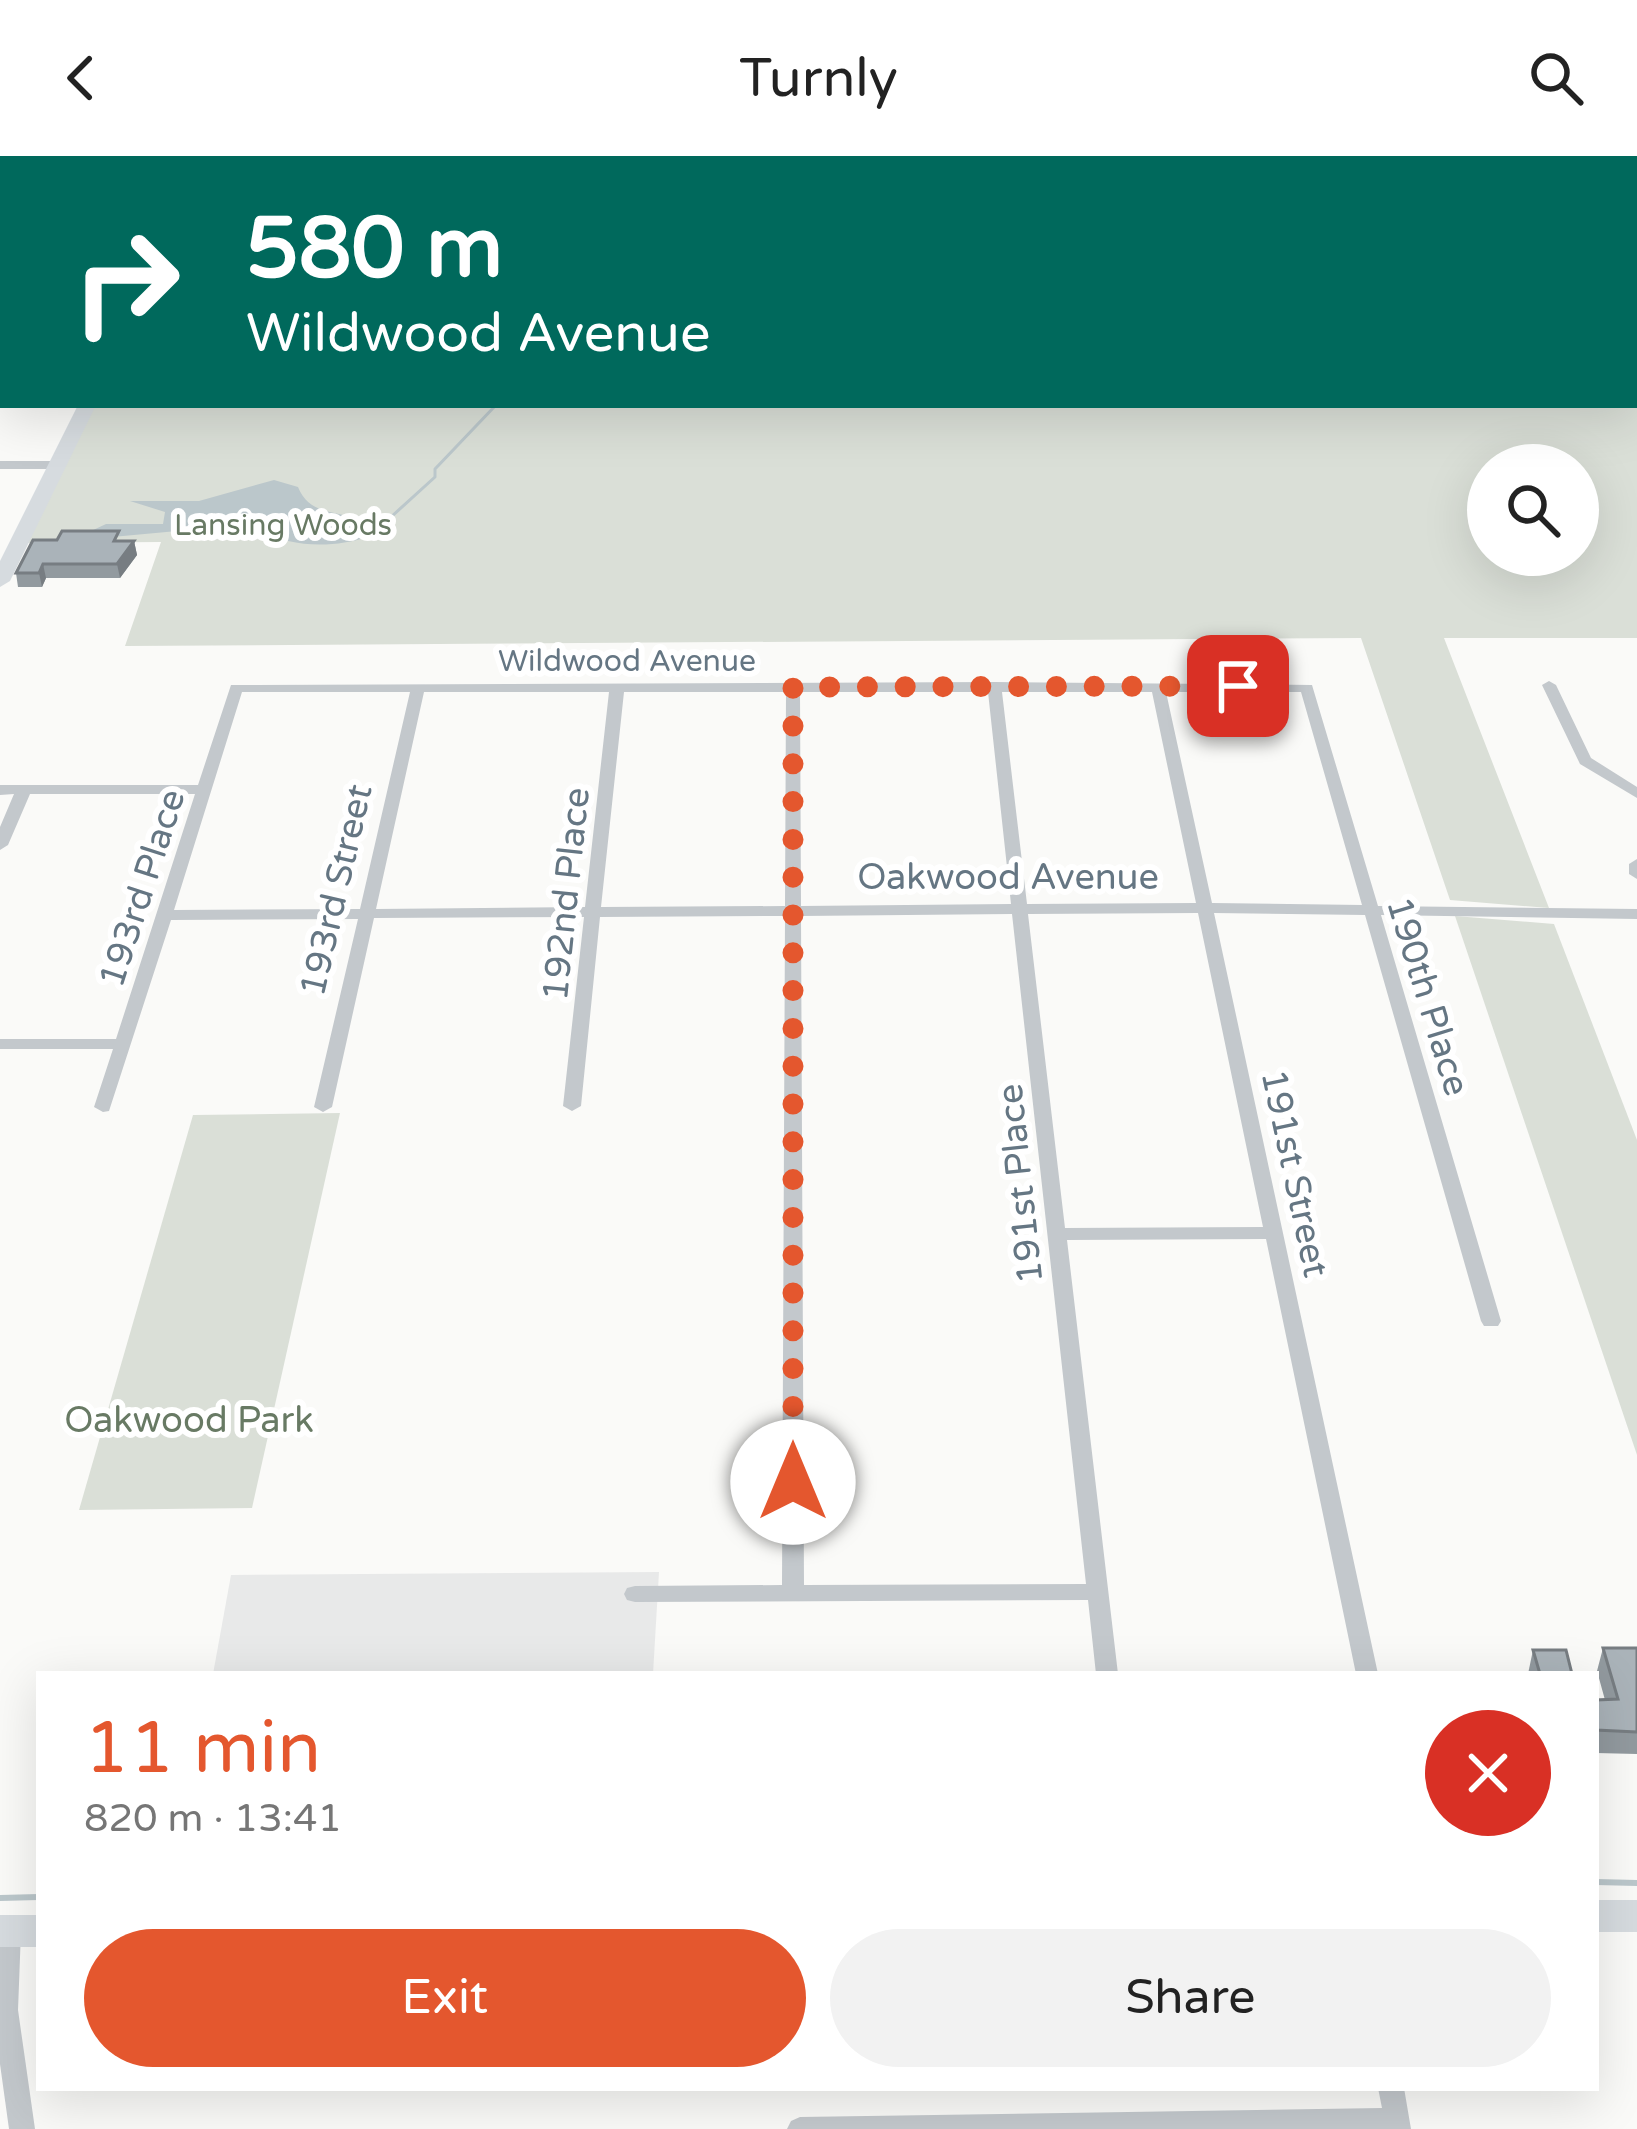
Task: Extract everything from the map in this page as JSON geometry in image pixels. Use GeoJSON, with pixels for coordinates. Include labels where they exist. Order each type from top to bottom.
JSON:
{"type":"FeatureCollection","features":[{"type":"Feature","properties":{"kind":"main road"},"geometry":{"type":"LineString","coordinates":[[0,581],[86,408]]}},
{"type":"Feature","properties":{"kind":"main road"},"geometry":{"type":"LineString","coordinates":[[1599,1916],[1637,1916]]}},
{"type":"Feature","properties":{"kind":"street"},"geometry":{"type":"LineString","coordinates":[[0,465],[57,465]]}},
{"type":"Feature","properties":{"kind":"street","name":"191st Place"},"geometry":{"type":"LineString","coordinates":[[994,686],[1107,1671]]}},
{"type":"Feature","properties":{"kind":"street","name":"191st Street"},"geometry":{"type":"LineString","coordinates":[[1158,686],[1366,1671]]}},
{"type":"Feature","properties":{"kind":"street"},"geometry":{"type":"LineString","coordinates":[[1549,686],[1586,761],[1637,793]]}},
{"type":"Feature","properties":{"kind":"street"},"geometry":{"type":"LineString","coordinates":[[793,687],[793,1592]]}},
{"type":"Feature","properties":{"kind":"street","name":"Wildwood Avenue"},"geometry":{"type":"LineString","coordinates":[[236,688],[1307,688]]}},
{"type":"Feature","properties":{"kind":"street","name":"193rd Place"},"geometry":{"type":"LineString","coordinates":[[103,1107],[236,688]]}},
{"type":"Feature","properties":{"kind":"street","name":"193rd Street"},"geometry":{"type":"LineString","coordinates":[[323,1107],[418,688]]}},
{"type":"Feature","properties":{"kind":"street","name":"192nd Place"},"geometry":{"type":"LineString","coordinates":[[572,1106],[617,688]]}},
{"type":"Feature","properties":{"kind":"street","name":"190th Place"},"geometry":{"type":"LineString","coordinates":[[1307,688],[1492,1321]]}},
{"type":"Feature","properties":{"kind":"street"},"geometry":{"type":"LineString","coordinates":[[0,790],[204,790]]}},
{"type":"Feature","properties":{"kind":"street"},"geometry":{"type":"LineString","coordinates":[[0,845],[24,790]]}},
{"type":"Feature","properties":{"kind":"street"},"geometry":{"type":"LineString","coordinates":[[1637,864],[1637,874]]}},
{"type":"Feature","properties":{"kind":"street","name":"Oakwood Avenue"},"geometry":{"type":"LineString","coordinates":[[164,915],[1204,908],[1637,914]]}},
{"type":"Feature","properties":{"kind":"street"},"geometry":{"type":"LineString","coordinates":[[0,1044],[123,1044]]}},
{"type":"Feature","properties":{"kind":"street"},"geometry":{"type":"LineString","coordinates":[[1057,1234],[1272,1233]]}},
{"type":"Feature","properties":{"kind":"street"},"geometry":{"type":"LineString","coordinates":[[635,1594],[1098,1592]]}},
{"type":"Feature","properties":{"kind":"street"},"geometry":{"type":"LineString","coordinates":[[16,1931],[5,2010],[22,2129]]}},
{"type":"Feature","properties":{"kind":"street"},"geometry":{"type":"LineString","coordinates":[[800,2127],[1397,2124],[1392,2091]]}},
{"type":"Feature","properties":{"kind":"shaded area"},"geometry":{"type":"Polygon","coordinates":[[[274,480],[298,487],[319,509],[371,524],[367,537],[341,543],[299,543],[260,530],[264,523],[112,537],[89,532],[106,524],[163,524],[165,512],[130,501],[199,501],[274,480]]]}},
{"type":"Feature","properties":{"kind":"shaded area"},"geometry":{"type":"Polygon","coordinates":[[[659,1572],[653,1671],[214,1671],[231,1575],[659,1572]]]}},
{"type":"Feature","properties":{"kind":"green space","name":"Lansing Woods"},"geometry":{"type":"Polygon","coordinates":[[[93,408],[1637,408],[1637,638],[1444,638],[1549,908],[1450,900],[1361,638],[125,646],[161,542],[27,543],[93,408]]]}},
{"type":"Feature","properties":{"kind":"green space"},"geometry":{"type":"Polygon","coordinates":[[[1455,916],[1554,924],[1637,1140],[1637,1455],[1455,916]]]}},
{"type":"Feature","properties":{"kind":"green space","name":"Oakwood Park"},"geometry":{"type":"Polygon","coordinates":[[[340,1113],[252,1508],[79,1510],[193,1115],[340,1113]]]}},
{"type":"Feature","properties":{"kind":"building"},"geometry":{"type":"Polygon","coordinates":[[[62,531],[119,531],[114,541],[134,541],[117,564],[43,564],[39,573],[16,573],[33,540],[57,540],[62,531]]]}},
{"type":"Feature","properties":{"kind":"building"},"geometry":{"type":"Polygon","coordinates":[[[1603,1648],[1637,1648],[1637,1732],[1599,1730],[1599,1700],[1618,1699],[1603,1648]]]}},
{"type":"Feature","properties":{"kind":"building"},"geometry":{"type":"Polygon","coordinates":[[[1533,1650],[1566,1650],[1571,1671],[1539,1671],[1533,1650]]]}},
{"type":"Feature","properties":{"kind":"waterway"},"geometry":{"type":"LineString","coordinates":[[369,531],[391,531],[391,517],[435,477],[435,469],[493,408]]}},
{"type":"Feature","properties":{"kind":"waterway"},"geometry":{"type":"LineString","coordinates":[[1599,1882],[1637,1883]]}},
{"type":"Feature","properties":{"kind":"waterway"},"geometry":{"type":"LineString","coordinates":[[0,1898],[36,1897]]}},
{"type":"Feature","properties":{"kind":"route"},"geometry":{"type":"LineString","coordinates":[[793,1482],[793,687],[1238,686]]}}]}
